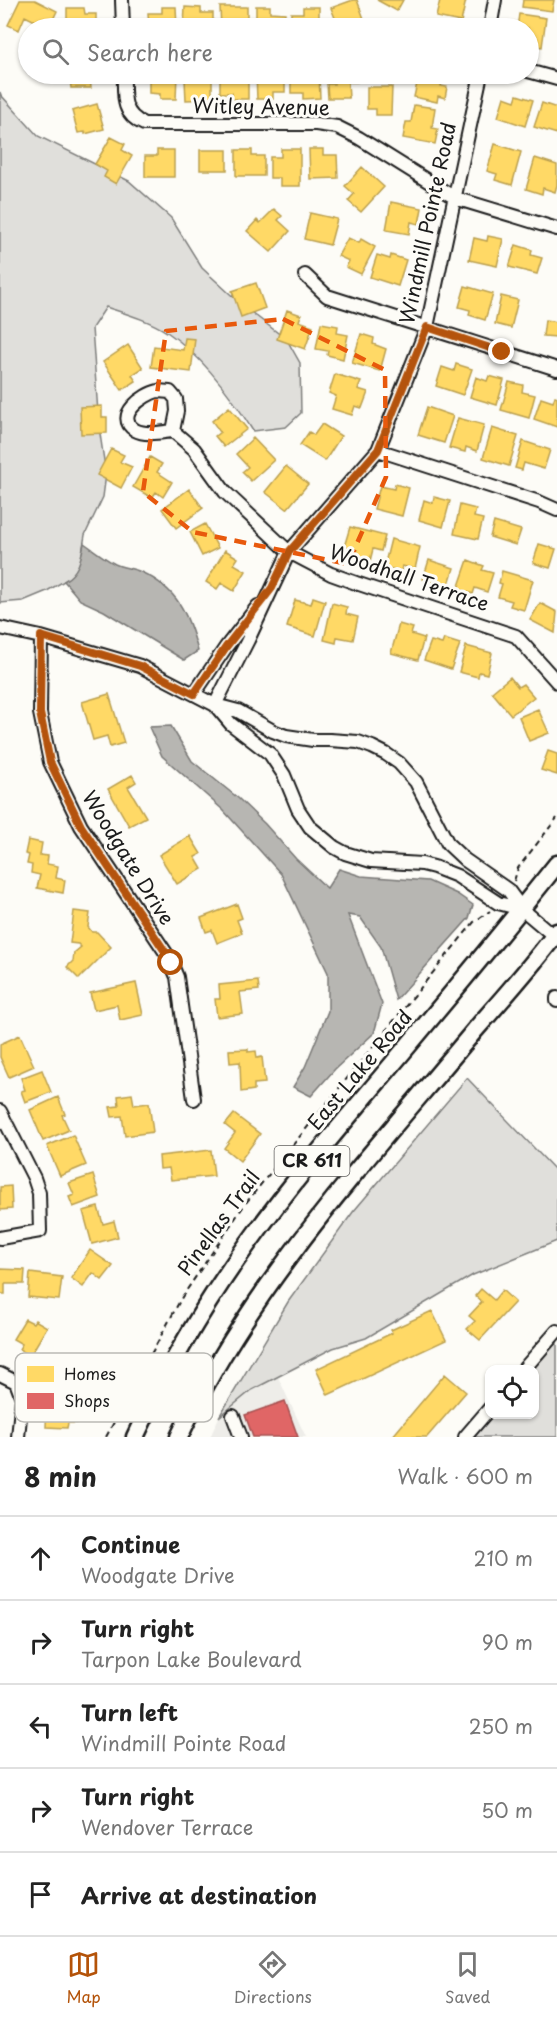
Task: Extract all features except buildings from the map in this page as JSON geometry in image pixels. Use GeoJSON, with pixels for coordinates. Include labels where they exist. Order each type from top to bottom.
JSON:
{"type":"FeatureCollection","features":[{"type":"Feature","properties":{"kind":"main road","name":"East Lake Road"},"geometry":{"type":"LineString","coordinates":[[178,1353],[247,1245],[322,1148],[557,864]]}},
{"type":"Feature","properties":{"kind":"main road","name":"CR 611"},"geometry":{"type":"LineString","coordinates":[[213,1372],[280,1268],[353,1173],[556,935]]}},
{"type":"Feature","properties":{"kind":"main road","name":"East Lake Road"},"geometry":{"type":"LineString","coordinates":[[135,1437],[142,1422]]}},
{"type":"Feature","properties":{"kind":"main road","name":"CR 611"},"geometry":{"type":"LineString","coordinates":[[179,1437],[186,1422]]}},
{"type":"Feature","properties":{"kind":"street"},"geometry":{"type":"LineString","coordinates":[[123,0],[123,18]]}},
{"type":"Feature","properties":{"kind":"street"},"geometry":{"type":"LineString","coordinates":[[492,18],[495,0]]}},
{"type":"Feature","properties":{"kind":"street"},"geometry":{"type":"LineString","coordinates":[[539,74],[557,80]]}},
{"type":"Feature","properties":{"kind":"street","name":"Witley Avenue"},"geometry":{"type":"LineString","coordinates":[[124,84],[124,102],[133,119],[144,124],[316,124],[337,127],[359,138],[455,198],[557,230]]}},
{"type":"Feature","properties":{"kind":"street","name":"Windmill Pointe Road"},"geometry":{"type":"LineString","coordinates":[[215,705],[289,552],[378,450],[427,327],[479,84]]}},
{"type":"Feature","properties":{"kind":"street"},"geometry":{"type":"LineString","coordinates":[[305,275],[327,296],[557,369]]}},
{"type":"Feature","properties":{"kind":"street","name":"Woodhall Terrace"},"geometry":{"type":"LineString","coordinates":[[173,431],[194,449],[225,492],[289,552],[331,574],[516,636],[557,682]]}},
{"type":"Feature","properties":{"kind":"street"},"geometry":{"type":"LineString","coordinates":[[378,450],[539,502],[557,510]]}},
{"type":"Feature","properties":{"kind":"street","name":"Windmill Pointe Road"},"geometry":{"type":"LineString","coordinates":[[194,694],[226,647],[272,588]]}},
{"type":"Feature","properties":{"kind":"street"},"geometry":{"type":"LineString","coordinates":[[0,628],[41,636],[140,666],[215,705],[238,711],[286,736],[305,740],[358,742],[386,754],[399,763],[416,782],[448,844],[465,860],[508,890],[522,909],[556,935]]}},
{"type":"Feature","properties":{"kind":"street","name":"Woodgate Drive"},"geometry":{"type":"LineString","coordinates":[[41,636],[40,713],[50,762],[81,826],[168,956],[177,977],[194,1099]]}},
{"type":"Feature","properties":{"kind":"street"},"geometry":{"type":"LineString","coordinates":[[215,705],[231,724],[270,754],[284,775],[292,798],[303,817],[319,836],[334,847],[345,854],[372,861],[422,864],[446,870],[498,903],[522,909]]}},
{"type":"Feature","properties":{"kind":"street"},"geometry":{"type":"LineString","coordinates":[[0,1113],[34,1178],[39,1193],[40,1231],[0,1238]]}},
{"type":"Feature","properties":{"kind":"street"},"geometry":{"type":"LineString","coordinates":[[528,1365],[557,1331]]}},
{"type":"Feature","properties":{"kind":"street"},"geometry":{"type":"LineString","coordinates":[[0,1374],[15,1382]]}},
{"type":"Feature","properties":{"kind":"street"},"geometry":{"type":"LineString","coordinates":[[465,1437],[485,1413]]}},
{"type":"Feature","properties":{"kind":"street"},"geometry":{"type":"LineString","coordinates":[[232,1416],[241,1437]]}},
{"type":"Feature","properties":{"kind":"street"},"geometry":{"type":"LineString","coordinates":[[18,1437],[20,1422]]}},
{"type":"Feature","properties":{"kind":"path"},"geometry":{"type":"LineString","coordinates":[[508,890],[518,868],[557,818]]}},
{"type":"Feature","properties":{"kind":"path","name":"Pinellas Trail"},"geometry":{"type":"LineString","coordinates":[[152,1353],[182,1297],[245,1204],[474,922],[491,911],[498,903]]}},
{"type":"Feature","properties":{"kind":"path","name":"Pinellas Trail"},"geometry":{"type":"LineString","coordinates":[[106,1437],[114,1422]]}},
{"type":"Feature","properties":{"kind":"highlighted area"},"geometry":{"type":"Polygon","coordinates":[[[283,319],[385,370],[386,477],[348,564],[193,532],[143,492],[166,331],[283,319]]]}},
{"type":"Feature","properties":{"kind":"shaded area"},"geometry":{"type":"Polygon","coordinates":[[[0,92],[38,136],[129,181],[171,218],[202,268],[242,305],[287,340],[300,363],[301,413],[286,427],[253,431],[215,377],[180,342],[152,324],[106,307],[92,328],[99,427],[106,474],[103,497],[85,535],[80,565],[71,577],[47,591],[23,601],[0,603],[0,92]]]}},
{"type":"Feature","properties":{"kind":"shaded area"},"geometry":{"type":"Polygon","coordinates":[[[84,543],[115,564],[141,572],[164,586],[180,604],[190,625],[198,651],[184,660],[104,611],[80,600],[64,581],[76,569],[84,543]]]}},
{"type":"Feature","properties":{"kind":"shaded area"},"geometry":{"type":"Polygon","coordinates":[[[171,726],[192,761],[238,798],[327,888],[339,869],[361,876],[428,881],[457,894],[473,905],[469,918],[396,1000],[381,947],[360,917],[348,915],[382,1004],[374,1033],[335,1069],[311,1096],[293,1087],[305,1067],[328,1011],[328,973],[281,874],[223,810],[162,756],[149,727],[171,726]]]}},
{"type":"Feature","properties":{"kind":"shaded area"},"geometry":{"type":"Polygon","coordinates":[[[467,1078],[557,1172],[557,1241],[473,1275],[366,1338],[333,1348],[252,1390],[219,1417],[288,1302],[353,1212],[467,1078]]]}},
{"type":"Feature","properties":{"kind":"shaded area"},"geometry":{"type":"Polygon","coordinates":[[[557,1341],[557,1437],[473,1437],[489,1419],[539,1419],[539,1365],[536,1365],[557,1341]]]}},
{"type":"Feature","properties":{"kind":"shaded area"},"geometry":{"type":"Polygon","coordinates":[[[278,1377],[306,1437],[210,1437],[219,1417],[252,1390],[278,1377]]]}},
{"type":"Feature","properties":{"kind":"route"},"geometry":{"type":"LineString","coordinates":[[171,963],[81,826],[50,762],[40,713],[41,636],[140,666],[194,694],[226,647],[272,588],[289,552],[378,450],[427,327],[502,352]]}}]}
